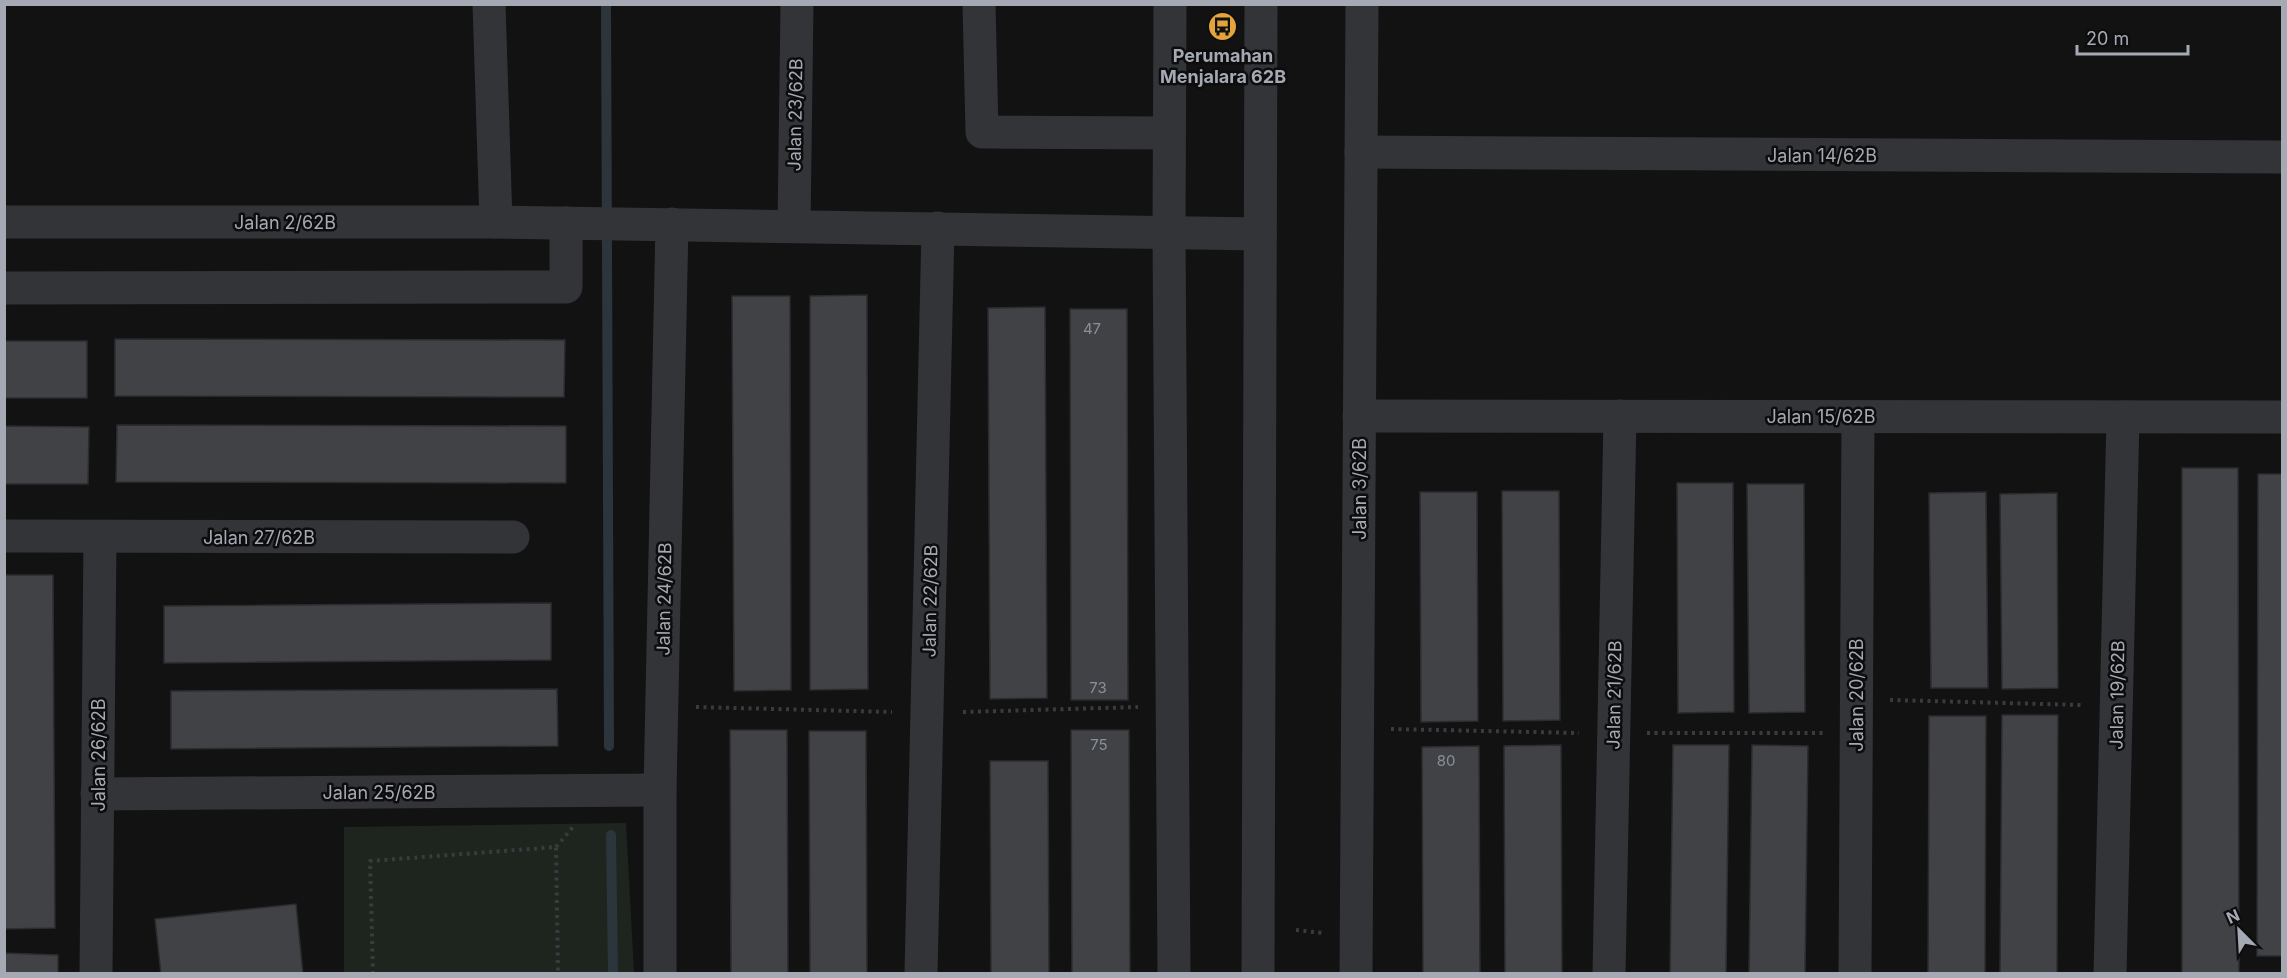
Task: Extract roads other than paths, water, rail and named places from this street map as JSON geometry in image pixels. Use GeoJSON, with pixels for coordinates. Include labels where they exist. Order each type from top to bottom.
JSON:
{"type":"FeatureCollection","features":[{"type":"Feature","properties":{"kind":"street"},"geometry":{"type":"LineString","coordinates":[[489,4],[496,222]]}},
{"type":"Feature","properties":{"kind":"street","name":"Jalan 23/62B"},"geometry":{"type":"LineString","coordinates":[[794,226],[797,4]]}},
{"type":"Feature","properties":{"kind":"street"},"geometry":{"type":"LineString","coordinates":[[979,4],[982,132],[1169,133]]}},
{"type":"Feature","properties":{"kind":"street"},"geometry":{"type":"LineString","coordinates":[[1170,4],[1168,232],[1174,974]]}},
{"type":"Feature","properties":{"kind":"street"},"geometry":{"type":"LineString","coordinates":[[1258,974],[1260,4]]}},
{"type":"Feature","properties":{"kind":"street","name":"Jalan 3/62B"},"geometry":{"type":"LineString","coordinates":[[1356,974],[1362,4]]}},
{"type":"Feature","properties":{"kind":"street","name":"Jalan 14/62B"},"geometry":{"type":"LineString","coordinates":[[1361,152],[2283,157]]}},
{"type":"Feature","properties":{"kind":"street","name":"Jalan 2/62B"},"geometry":{"type":"LineString","coordinates":[[4,222],[496,222],[1260,234]]}},
{"type":"Feature","properties":{"kind":"street"},"geometry":{"type":"LineString","coordinates":[[4,288],[566,287],[566,223]]}},
{"type":"Feature","properties":{"kind":"street","name":"Jalan 24/62B"},"geometry":{"type":"LineString","coordinates":[[660,974],[660,790],[672,224]]}},
{"type":"Feature","properties":{"kind":"street","name":"Jalan 22/62B"},"geometry":{"type":"LineString","coordinates":[[921,974],[938,228]]}},
{"type":"Feature","properties":{"kind":"street","name":"Jalan 15/62B"},"geometry":{"type":"LineString","coordinates":[[1359,416],[2283,417]]}},
{"type":"Feature","properties":{"kind":"street","name":"Jalan 21/62B"},"geometry":{"type":"LineString","coordinates":[[1609,974],[1620,416]]}},
{"type":"Feature","properties":{"kind":"street","name":"Jalan 20/62B"},"geometry":{"type":"LineString","coordinates":[[1855,974],[1857,417]]}},
{"type":"Feature","properties":{"kind":"street","name":"Jalan 19/62B"},"geometry":{"type":"LineString","coordinates":[[2110,974],[2123,417]]}},
{"type":"Feature","properties":{"kind":"street","name":"Jalan 27/62B"},"geometry":{"type":"LineString","coordinates":[[4,536],[513,537]]}},
{"type":"Feature","properties":{"kind":"street","name":"Jalan 26/62B"},"geometry":{"type":"LineString","coordinates":[[96,974],[100,537]]}},
{"type":"Feature","properties":{"kind":"street","name":"Jalan 25/62B"},"geometry":{"type":"LineString","coordinates":[[98,794],[660,790]]}},
{"type":"Feature","properties":{"kind":"waterway"},"geometry":{"type":"LineString","coordinates":[[606,4],[609,746]]}},
{"type":"Feature","properties":{"kind":"waterway"},"geometry":{"type":"LineString","coordinates":[[611,835],[613,974]]}},
{"type":"Feature","properties":{"kind":"place","name":"Perumahan Menjalara 62B"},"geometry":{"type":"Point","coordinates":[1223,26]}}]}
